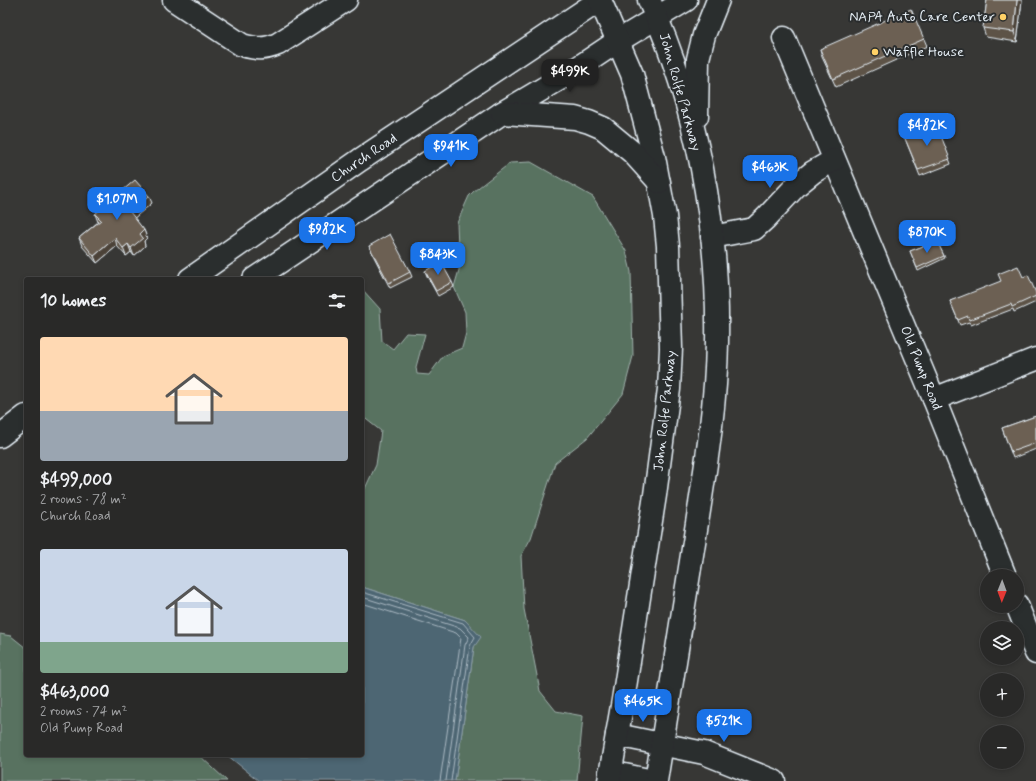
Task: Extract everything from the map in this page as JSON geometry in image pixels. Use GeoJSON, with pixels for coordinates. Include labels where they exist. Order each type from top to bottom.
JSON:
{"type":"FeatureCollection","features":[{"type":"Feature","properties":{"kind":"main road"},"geometry":{"type":"LineString","coordinates":[[174,0],[242,45],[267,49],[278,44],[346,0]]}},
{"type":"Feature","properties":{"kind":"main road","name":"John Rolfe Parkway"},"geometry":{"type":"LineString","coordinates":[[600,0],[632,74],[654,157],[668,246],[672,348],[669,389],[654,503],[610,777]]}},
{"type":"Feature","properties":{"kind":"main road","name":"Church Road"},"geometry":{"type":"LineString","coordinates":[[193,277],[360,160],[600,0]]}},
{"type":"Feature","properties":{"kind":"main road"},"geometry":{"type":"LineString","coordinates":[[257,277],[502,113],[573,71],[618,41],[653,9],[686,0]]}},
{"type":"Feature","properties":{"kind":"main road"},"geometry":{"type":"LineString","coordinates":[[697,146],[698,59],[704,35],[718,0]]}},
{"type":"Feature","properties":{"kind":"main road","name":"John Rolfe Parkway"},"geometry":{"type":"LineString","coordinates":[[653,9],[669,49],[679,80],[697,146],[712,237],[717,340],[714,403],[704,476],[662,745],[654,781]]}},
{"type":"Feature","properties":{"kind":"main road","name":"Old Pump Road"},"geometry":{"type":"LineString","coordinates":[[784,38],[934,399],[1002,569]]}},
{"type":"Feature","properties":{"kind":"main road"},"geometry":{"type":"LineString","coordinates":[[502,113],[575,118],[603,128],[632,152],[659,182]]}},
{"type":"Feature","properties":{"kind":"main road"},"geometry":{"type":"LineString","coordinates":[[712,237],[754,229],[797,185],[813,172],[834,160]]}},
{"type":"Feature","properties":{"kind":"main road"},"geometry":{"type":"LineString","coordinates":[[934,399],[1036,359]]}},
{"type":"Feature","properties":{"kind":"main road"},"geometry":{"type":"LineString","coordinates":[[0,436],[24,418]]}},
{"type":"Feature","properties":{"kind":"main road"},"geometry":{"type":"LineString","coordinates":[[1020,613],[1036,653]]}},
{"type":"Feature","properties":{"kind":"main road"},"geometry":{"type":"LineString","coordinates":[[617,735],[704,753],[774,781]]}},
{"type":"Feature","properties":{"kind":"main road"},"geometry":{"type":"LineString","coordinates":[[610,777],[654,781]]}},
{"type":"Feature","properties":{"kind":"green space"},"geometry":{"type":"Polygon","coordinates":[[[531,162],[593,197],[626,251],[631,272],[633,356],[623,394],[587,438],[555,463],[531,538],[521,556],[524,609],[540,691],[556,711],[583,716],[577,781],[455,781],[474,647],[465,620],[364,588],[364,491],[376,465],[381,431],[364,418],[364,291],[380,309],[382,341],[393,349],[406,333],[425,334],[416,367],[417,374],[429,375],[443,356],[462,348],[466,333],[465,312],[454,287],[459,270],[457,223],[469,196],[510,163],[531,162]]]}},
{"type":"Feature","properties":{"kind":"green space"},"geometry":{"type":"Polygon","coordinates":[[[0,634],[11,636],[24,646],[24,757],[201,757],[227,781],[0,781],[0,634]]]}},
{"type":"Feature","properties":{"kind":"water"},"geometry":{"type":"Polygon","coordinates":[[[364,588],[465,620],[481,637],[474,647],[455,781],[259,781],[229,757],[364,757],[364,588]]]}},
{"type":"Feature","properties":{"kind":"building"},"geometry":{"type":"Polygon","coordinates":[[[987,0],[1017,0],[1014,32],[983,28],[987,0]]]}},
{"type":"Feature","properties":{"kind":"building","name":"Waffle House"},"geometry":{"type":"Polygon","coordinates":[[[911,9],[924,39],[833,79],[820,49],[911,9]]]}},
{"type":"Feature","properties":{"kind":"building"},"geometry":{"type":"Polygon","coordinates":[[[936,123],[950,159],[918,170],[904,136],[936,123]]]}},
{"type":"Feature","properties":{"kind":"building"},"geometry":{"type":"Polygon","coordinates":[[[135,180],[149,196],[130,212],[144,230],[140,234],[143,238],[131,248],[128,244],[123,248],[115,238],[94,256],[79,238],[101,220],[95,214],[135,180]]]}},
{"type":"Feature","properties":{"kind":"building"},"geometry":{"type":"Polygon","coordinates":[[[390,234],[410,272],[389,283],[369,246],[390,234]]]}},
{"type":"Feature","properties":{"kind":"building"},"geometry":{"type":"Polygon","coordinates":[[[937,241],[944,256],[917,268],[910,251],[937,241]]]}},
{"type":"Feature","properties":{"kind":"building"},"geometry":{"type":"Polygon","coordinates":[[[441,262],[452,282],[436,291],[425,271],[441,262]]]}},
{"type":"Feature","properties":{"kind":"building"},"geometry":{"type":"Polygon","coordinates":[[[1018,266],[1023,277],[1028,275],[1036,296],[1012,307],[1011,304],[969,320],[968,316],[958,320],[950,301],[1001,281],[998,274],[1018,266]]]}},
{"type":"Feature","properties":{"kind":"building"},"geometry":{"type":"Polygon","coordinates":[[[1036,416],[1036,443],[1011,452],[1002,428],[1036,416]]]}},
{"type":"Feature","properties":{"kind":"place","name":"NAPA Auto Care Center"},"geometry":{"type":"Point","coordinates":[1003,17]}},
{"type":"Feature","properties":{"kind":"place","name":"Waffle House"},"geometry":{"type":"Point","coordinates":[875,52]}}]}
